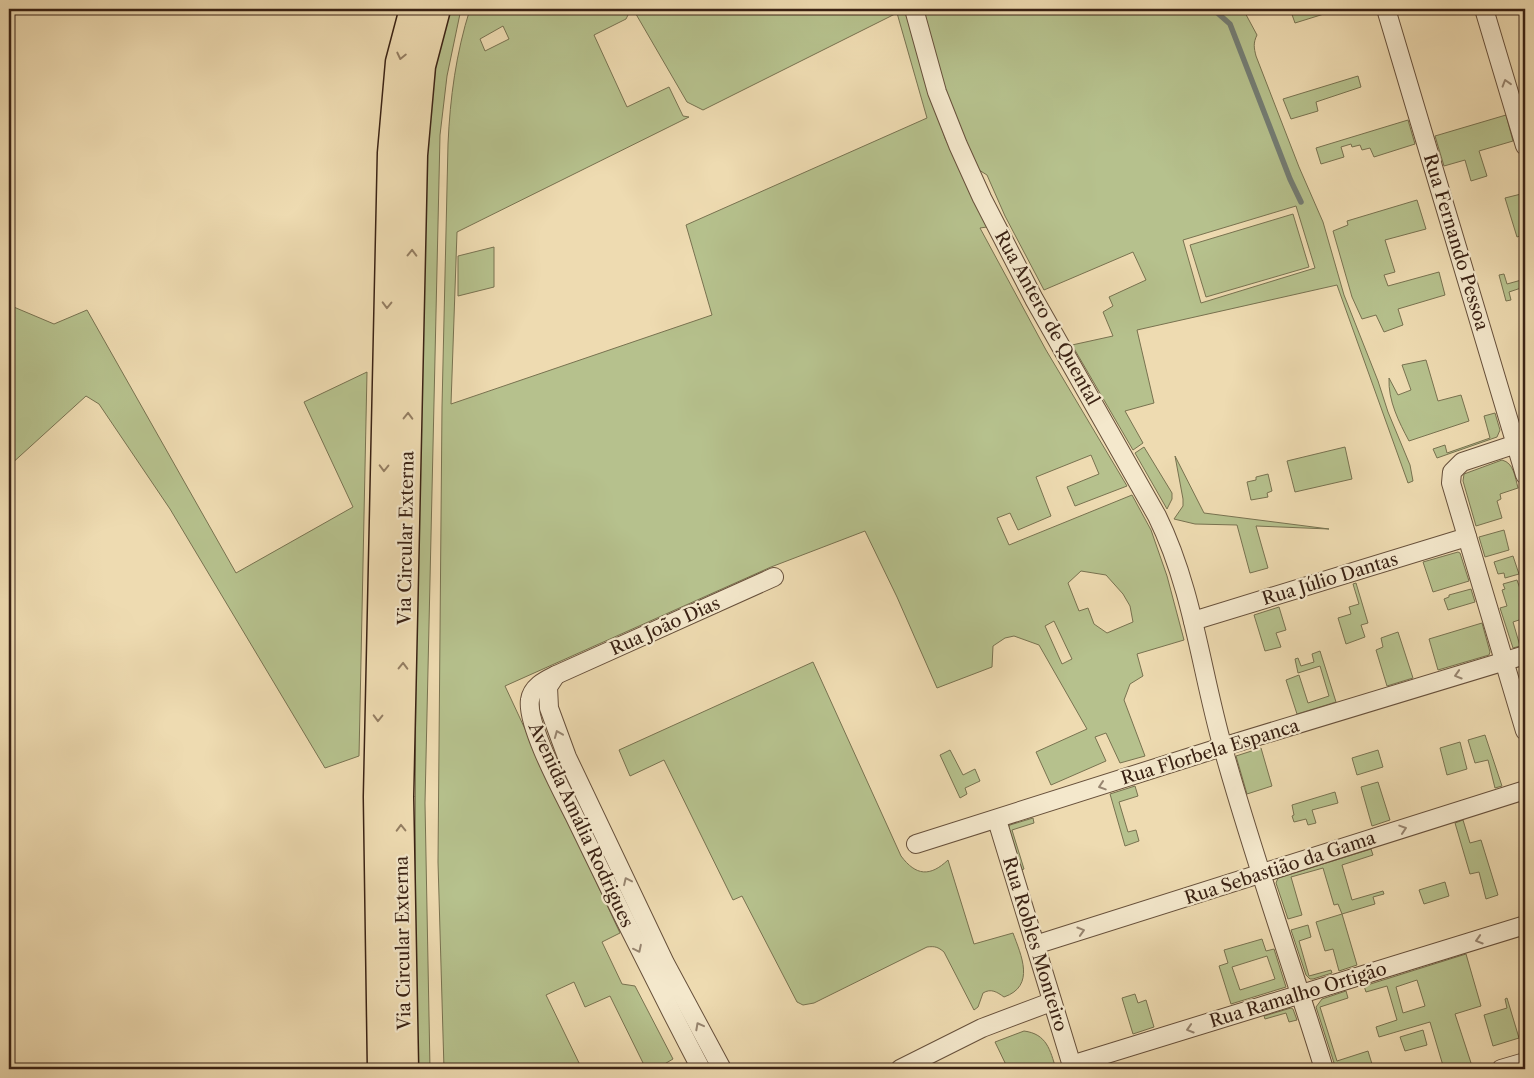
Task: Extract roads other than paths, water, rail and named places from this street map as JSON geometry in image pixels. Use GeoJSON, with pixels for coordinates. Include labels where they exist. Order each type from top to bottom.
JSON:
{"type":"FeatureCollection","features":[{"type":"Feature","properties":{"kind":"main road","name":"Via Circular Externa"},"geometry":{"type":"LineString","coordinates":[[382,1069],[377,797],[391,154],[399,62],[413,9]]}},
{"type":"Feature","properties":{"kind":"main road","name":"Via Circular Externa"},"geometry":{"type":"LineString","coordinates":[[405,1069],[400,797],[414,155],[422,66],[437,9]]}},
{"type":"Feature","properties":{"kind":"street","name":"Rua Antero de Quental"},"geometry":{"type":"LineString","coordinates":[[914,9],[937,92],[982,198],[1034,298],[1165,532],[1173,552],[1193,621],[1222,747],[1324,1069]]}},
{"type":"Feature","properties":{"kind":"street","name":"Rua Fernando Pessoa"},"geometry":{"type":"LineString","coordinates":[[1386,9],[1521,443],[1525,475]]}},
{"type":"Feature","properties":{"kind":"street"},"geometry":{"type":"LineString","coordinates":[[1484,9],[1525,146]]}},
{"type":"Feature","properties":{"kind":"street"},"geometry":{"type":"LineString","coordinates":[[1521,443],[1462,462],[1452,472],[1451,483],[1525,731]]}},
{"type":"Feature","properties":{"kind":"street","name":"Rua Júlio Dantas"},"geometry":{"type":"LineString","coordinates":[[1193,621],[1467,537]]}},
{"type":"Feature","properties":{"kind":"street","name":"Rua João Dias"},"geometry":{"type":"LineString","coordinates":[[556,675],[774,577]]}},
{"type":"Feature","properties":{"kind":"street","name":"Rua Florbela Espanca"},"geometry":{"type":"LineString","coordinates":[[916,844],[997,820],[1222,747],[1525,655]]}},
{"type":"Feature","properties":{"kind":"street","name":"Avenida Amália Rodrigues"},"geometry":{"type":"LineString","coordinates":[[556,675],[548,687],[549,708],[567,756],[665,963],[722,1069]]}},
{"type":"Feature","properties":{"kind":"street","name":"Avenida Amália Rodrigues"},"geometry":{"type":"LineString","coordinates":[[556,675],[536,687],[530,699],[530,715],[550,766],[649,971],[700,1069]]}},
{"type":"Feature","properties":{"kind":"street","name":"Rua Sebastião da Gama"},"geometry":{"type":"LineString","coordinates":[[1034,945],[1525,790]]}},
{"type":"Feature","properties":{"kind":"street","name":"Rua Robles Monteiro"},"geometry":{"type":"LineString","coordinates":[[997,820],[1072,1067]]}},
{"type":"Feature","properties":{"kind":"street","name":"Rua Ramalho Ortigão"},"geometry":{"type":"LineString","coordinates":[[1072,1067],[1525,926]]}},
{"type":"Feature","properties":{"kind":"street"},"geometry":{"type":"LineString","coordinates":[[649,971],[665,963]]}},
{"type":"Feature","properties":{"kind":"street"},"geometry":{"type":"LineString","coordinates":[[900,1069],[982,1028],[1052,1002]]}},
{"type":"Feature","properties":{"kind":"street"},"geometry":{"type":"LineString","coordinates":[[1501,1069],[1525,1062]]}},
{"type":"Feature","properties":{"kind":"waterway"},"geometry":{"type":"LineString","coordinates":[[1213,9],[1230,24],[1290,179],[1301,202]]}}]}
